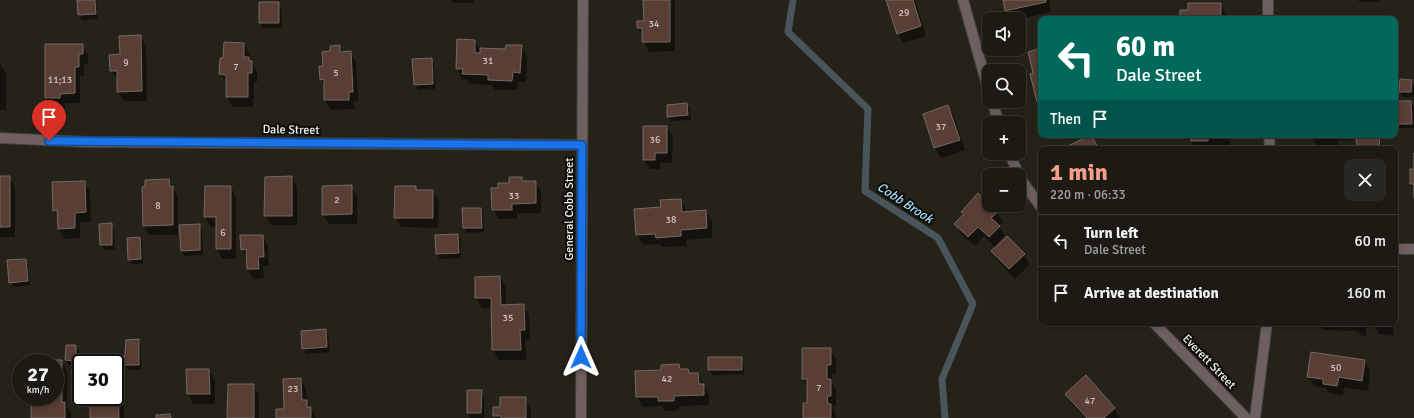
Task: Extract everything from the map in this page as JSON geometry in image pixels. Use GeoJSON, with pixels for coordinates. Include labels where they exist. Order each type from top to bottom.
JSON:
{"type":"FeatureCollection","features":[{"type":"Feature","properties":{"kind":"street","name":"General Cobb Street"},"geometry":{"type":"LineString","coordinates":[[581,418],[583,0]]}},
{"type":"Feature","properties":{"kind":"street"},"geometry":{"type":"LineString","coordinates":[[963,0],[982,67]]}},
{"type":"Feature","properties":{"kind":"street"},"geometry":{"type":"LineString","coordinates":[[1268,0],[1268,16]]}},
{"type":"Feature","properties":{"kind":"street","name":"Dale Street"},"geometry":{"type":"LineString","coordinates":[[0,138],[95,142],[582,145]]}},
{"type":"Feature","properties":{"kind":"street"},"geometry":{"type":"LineString","coordinates":[[1012,160],[1022,181],[1038,203]]}},
{"type":"Feature","properties":{"kind":"street"},"geometry":{"type":"LineString","coordinates":[[1398,249],[1414,249]]}},
{"type":"Feature","properties":{"kind":"street","name":"Everett Street"},"geometry":{"type":"LineString","coordinates":[[1157,326],[1246,418]]}},
{"type":"Feature","properties":{"kind":"street"},"geometry":{"type":"LineString","coordinates":[[1255,418],[1267,326]]}},
{"type":"Feature","properties":{"kind":"building"},"geometry":{"type":"Polygon","coordinates":[[[77,0],[95,0],[96,14],[78,15],[77,0]]]}},
{"type":"Feature","properties":{"kind":"building"},"geometry":{"type":"Polygon","coordinates":[[[643,0],[670,0],[670,42],[642,42],[642,28],[637,28],[637,21],[644,21],[643,0]]]}},
{"type":"Feature","properties":{"kind":"building"},"geometry":{"type":"Polygon","coordinates":[[[886,0],[913,0],[921,26],[897,34],[886,0]]]}},
{"type":"Feature","properties":{"kind":"building"},"geometry":{"type":"Polygon","coordinates":[[[1003,0],[1046,0],[1046,2],[1005,11],[1003,0]]]}},
{"type":"Feature","properties":{"kind":"building"},"geometry":{"type":"Polygon","coordinates":[[[259,2],[279,2],[279,23],[259,23],[259,2]]]}},
{"type":"Feature","properties":{"kind":"building"},"geometry":{"type":"Polygon","coordinates":[[[1188,3],[1221,3],[1221,16],[1180,16],[1180,10],[1188,10],[1188,3]]]}},
{"type":"Feature","properties":{"kind":"building"},"geometry":{"type":"Polygon","coordinates":[[[141,35],[142,91],[117,92],[117,71],[110,71],[109,55],[120,54],[119,36],[141,35]]]}},
{"type":"Feature","properties":{"kind":"building"},"geometry":{"type":"Polygon","coordinates":[[[457,39],[475,40],[475,53],[480,53],[480,48],[505,49],[506,45],[522,45],[520,73],[513,72],[512,81],[488,80],[488,75],[462,74],[463,69],[456,69],[457,39]]]}},
{"type":"Feature","properties":{"kind":"building"},"geometry":{"type":"Polygon","coordinates":[[[224,42],[244,43],[244,57],[249,57],[249,61],[252,61],[252,73],[248,73],[248,97],[226,97],[226,75],[219,74],[220,58],[223,58],[224,42]]]}},
{"type":"Feature","properties":{"kind":"building"},"geometry":{"type":"Polygon","coordinates":[[[45,44],[83,44],[83,54],[79,54],[79,67],[75,67],[75,93],[60,94],[60,98],[45,98],[45,44]]]}},
{"type":"Feature","properties":{"kind":"building"},"geometry":{"type":"Polygon","coordinates":[[[340,45],[340,52],[351,51],[353,92],[349,92],[349,100],[324,100],[324,79],[320,80],[319,66],[323,66],[322,52],[330,51],[330,46],[340,45]]]}},
{"type":"Feature","properties":{"kind":"building"},"geometry":{"type":"Polygon","coordinates":[[[1038,49],[1037,102],[1030,74],[1033,73],[1028,52],[1038,49]]]}},
{"type":"Feature","properties":{"kind":"building"},"geometry":{"type":"Polygon","coordinates":[[[432,58],[433,84],[414,85],[412,59],[432,58]]]}},
{"type":"Feature","properties":{"kind":"building"},"geometry":{"type":"Polygon","coordinates":[[[1400,79],[1412,80],[1411,92],[1399,92],[1400,79]]]}},
{"type":"Feature","properties":{"kind":"building"},"geometry":{"type":"Polygon","coordinates":[[[1398,101],[1411,101],[1412,124],[1398,124],[1398,101]]]}},
{"type":"Feature","properties":{"kind":"building"},"geometry":{"type":"Polygon","coordinates":[[[687,103],[688,115],[667,117],[667,105],[687,103]]]}},
{"type":"Feature","properties":{"kind":"building"},"geometry":{"type":"Polygon","coordinates":[[[948,105],[960,140],[934,148],[923,114],[948,105]]]}},
{"type":"Feature","properties":{"kind":"building"},"geometry":{"type":"Polygon","coordinates":[[[643,126],[667,126],[667,153],[655,153],[655,160],[643,160],[643,126]]]}},
{"type":"Feature","properties":{"kind":"building"},"geometry":{"type":"Polygon","coordinates":[[[1085,138],[1093,138],[1097,146],[1067,146],[1085,138]]]}},
{"type":"Feature","properties":{"kind":"building"},"geometry":{"type":"Polygon","coordinates":[[[1190,138],[1208,138],[1208,141],[1191,141],[1190,138]]]}},
{"type":"Feature","properties":{"kind":"building"},"geometry":{"type":"Polygon","coordinates":[[[1356,138],[1379,138],[1380,146],[1357,146],[1356,138]]]}},
{"type":"Feature","properties":{"kind":"building"},"geometry":{"type":"Polygon","coordinates":[[[1410,169],[1414,169],[1414,184],[1410,184],[1410,169]]]}},
{"type":"Feature","properties":{"kind":"building"},"geometry":{"type":"Polygon","coordinates":[[[0,176],[10,176],[10,227],[0,227],[0,176]]]}},
{"type":"Feature","properties":{"kind":"building"},"geometry":{"type":"Polygon","coordinates":[[[292,176],[292,216],[264,216],[265,177],[292,176]]]}},
{"type":"Feature","properties":{"kind":"building"},"geometry":{"type":"Polygon","coordinates":[[[509,177],[522,177],[522,181],[536,181],[536,203],[512,204],[512,210],[492,210],[491,188],[498,188],[498,183],[509,183],[509,177]]]}},
{"type":"Feature","properties":{"kind":"building"},"geometry":{"type":"Polygon","coordinates":[[[169,179],[170,187],[173,186],[173,225],[143,226],[142,187],[145,186],[145,180],[169,179]]]}},
{"type":"Feature","properties":{"kind":"building"},"geometry":{"type":"Polygon","coordinates":[[[85,181],[86,212],[75,213],[75,228],[58,229],[57,210],[53,211],[52,182],[85,181]]]}},
{"type":"Feature","properties":{"kind":"building"},"geometry":{"type":"Polygon","coordinates":[[[352,185],[352,214],[322,215],[322,186],[352,185]]]}},
{"type":"Feature","properties":{"kind":"building"},"geometry":{"type":"Polygon","coordinates":[[[205,186],[231,186],[231,249],[216,249],[216,217],[204,217],[205,186]]]}},
{"type":"Feature","properties":{"kind":"building"},"geometry":{"type":"Polygon","coordinates":[[[395,186],[416,186],[416,190],[433,190],[433,218],[394,218],[395,186]]]}},
{"type":"Feature","properties":{"kind":"building"},"geometry":{"type":"Polygon","coordinates":[[[978,193],[982,197],[982,212],[998,212],[991,218],[1000,226],[989,237],[978,227],[968,237],[954,224],[964,214],[961,212],[978,193]]]}},
{"type":"Feature","properties":{"kind":"building"},"geometry":{"type":"Polygon","coordinates":[[[681,199],[682,212],[706,210],[707,228],[681,230],[681,236],[656,238],[655,234],[636,235],[634,209],[661,207],[660,200],[681,199]]]}},
{"type":"Feature","properties":{"kind":"building"},"geometry":{"type":"Polygon","coordinates":[[[462,208],[481,208],[482,228],[463,228],[462,208]]]}},
{"type":"Feature","properties":{"kind":"building"},"geometry":{"type":"Polygon","coordinates":[[[112,223],[112,245],[100,245],[99,224],[112,223]]]}},
{"type":"Feature","properties":{"kind":"building"},"geometry":{"type":"Polygon","coordinates":[[[200,224],[200,250],[181,251],[179,225],[200,224]]]}},
{"type":"Feature","properties":{"kind":"building"},"geometry":{"type":"Polygon","coordinates":[[[458,234],[459,253],[436,254],[435,235],[458,234]]]}},
{"type":"Feature","properties":{"kind":"building"},"geometry":{"type":"Polygon","coordinates":[[[240,235],[263,235],[264,257],[258,257],[259,269],[247,269],[246,249],[241,250],[240,235]]]}},
{"type":"Feature","properties":{"kind":"building"},"geometry":{"type":"Polygon","coordinates":[[[1007,236],[1025,254],[1009,269],[991,251],[1007,236]]]}},
{"type":"Feature","properties":{"kind":"building"},"geometry":{"type":"Polygon","coordinates":[[[140,237],[141,259],[128,260],[127,238],[140,237]]]}},
{"type":"Feature","properties":{"kind":"building"},"geometry":{"type":"Polygon","coordinates":[[[26,259],[28,281],[9,283],[7,260],[26,259]]]}},
{"type":"Feature","properties":{"kind":"building"},"geometry":{"type":"Polygon","coordinates":[[[500,276],[501,305],[524,304],[525,330],[520,330],[521,350],[492,350],[491,298],[475,298],[475,277],[500,276]]]}},
{"type":"Feature","properties":{"kind":"building"},"geometry":{"type":"Polygon","coordinates":[[[326,329],[327,347],[302,349],[301,331],[326,329]]]}},
{"type":"Feature","properties":{"kind":"building"},"geometry":{"type":"Polygon","coordinates":[[[139,339],[139,365],[124,365],[126,340],[139,339]]]}},
{"type":"Feature","properties":{"kind":"building"},"geometry":{"type":"Polygon","coordinates":[[[66,345],[76,345],[76,354],[72,354],[72,361],[65,360],[66,345]]]}},
{"type":"Feature","properties":{"kind":"building"},"geometry":{"type":"Polygon","coordinates":[[[802,348],[831,348],[831,365],[827,365],[827,379],[831,379],[831,396],[827,396],[828,404],[831,404],[831,418],[803,418],[803,403],[807,403],[807,379],[802,379],[802,348]]]}},
{"type":"Feature","properties":{"kind":"building"},"geometry":{"type":"Polygon","coordinates":[[[1311,352],[1365,360],[1362,381],[1339,377],[1337,386],[1323,384],[1323,379],[1307,377],[1311,352]]]}},
{"type":"Feature","properties":{"kind":"building"},"geometry":{"type":"Polygon","coordinates":[[[708,357],[742,357],[742,370],[708,370],[708,357]]]}},
{"type":"Feature","properties":{"kind":"building"},"geometry":{"type":"Polygon","coordinates":[[[679,364],[680,369],[688,369],[689,373],[698,373],[699,384],[704,384],[704,395],[674,396],[674,401],[658,401],[658,397],[636,397],[635,371],[661,370],[661,365],[679,364]]]}},
{"type":"Feature","properties":{"kind":"building"},"geometry":{"type":"Polygon","coordinates":[[[186,369],[209,369],[210,394],[187,394],[186,369]]]}},
{"type":"Feature","properties":{"kind":"building"},"geometry":{"type":"Polygon","coordinates":[[[1086,375],[1115,408],[1104,418],[1087,418],[1065,394],[1086,375]]]}},
{"type":"Feature","properties":{"kind":"building"},"geometry":{"type":"Polygon","coordinates":[[[301,378],[302,400],[307,400],[307,407],[311,407],[311,418],[276,418],[276,409],[284,409],[283,379],[301,378]]]}},
{"type":"Feature","properties":{"kind":"building"},"geometry":{"type":"Polygon","coordinates":[[[228,384],[254,384],[254,418],[227,418],[228,384]]]}},
{"type":"Feature","properties":{"kind":"building"},"geometry":{"type":"Polygon","coordinates":[[[467,390],[482,390],[481,413],[467,413],[467,390]]]}},
{"type":"Feature","properties":{"kind":"building"},"geometry":{"type":"Polygon","coordinates":[[[500,397],[526,397],[526,418],[501,418],[501,416],[493,416],[493,407],[500,407],[500,397]]]}},
{"type":"Feature","properties":{"kind":"building"},"geometry":{"type":"Polygon","coordinates":[[[65,402],[65,418],[31,418],[31,406],[64,406],[65,402]]]}},
{"type":"Feature","properties":{"kind":"building"},"geometry":{"type":"Polygon","coordinates":[[[90,406],[118,406],[119,418],[90,418],[90,406]]]}},
{"type":"Feature","properties":{"kind":"building"},"geometry":{"type":"Polygon","coordinates":[[[170,414],[171,418],[156,418],[156,415],[170,414]]]}},
{"type":"Feature","properties":{"kind":"waterway","name":"Cobb Brook"},"geometry":{"type":"LineString","coordinates":[[793,0],[788,32],[868,109],[865,191],[938,238],[973,304],[942,379],[945,418]]}},
{"type":"Feature","properties":{"kind":"route"},"geometry":{"type":"LineString","coordinates":[[49,141],[582,145],[581,357]]}}]}
